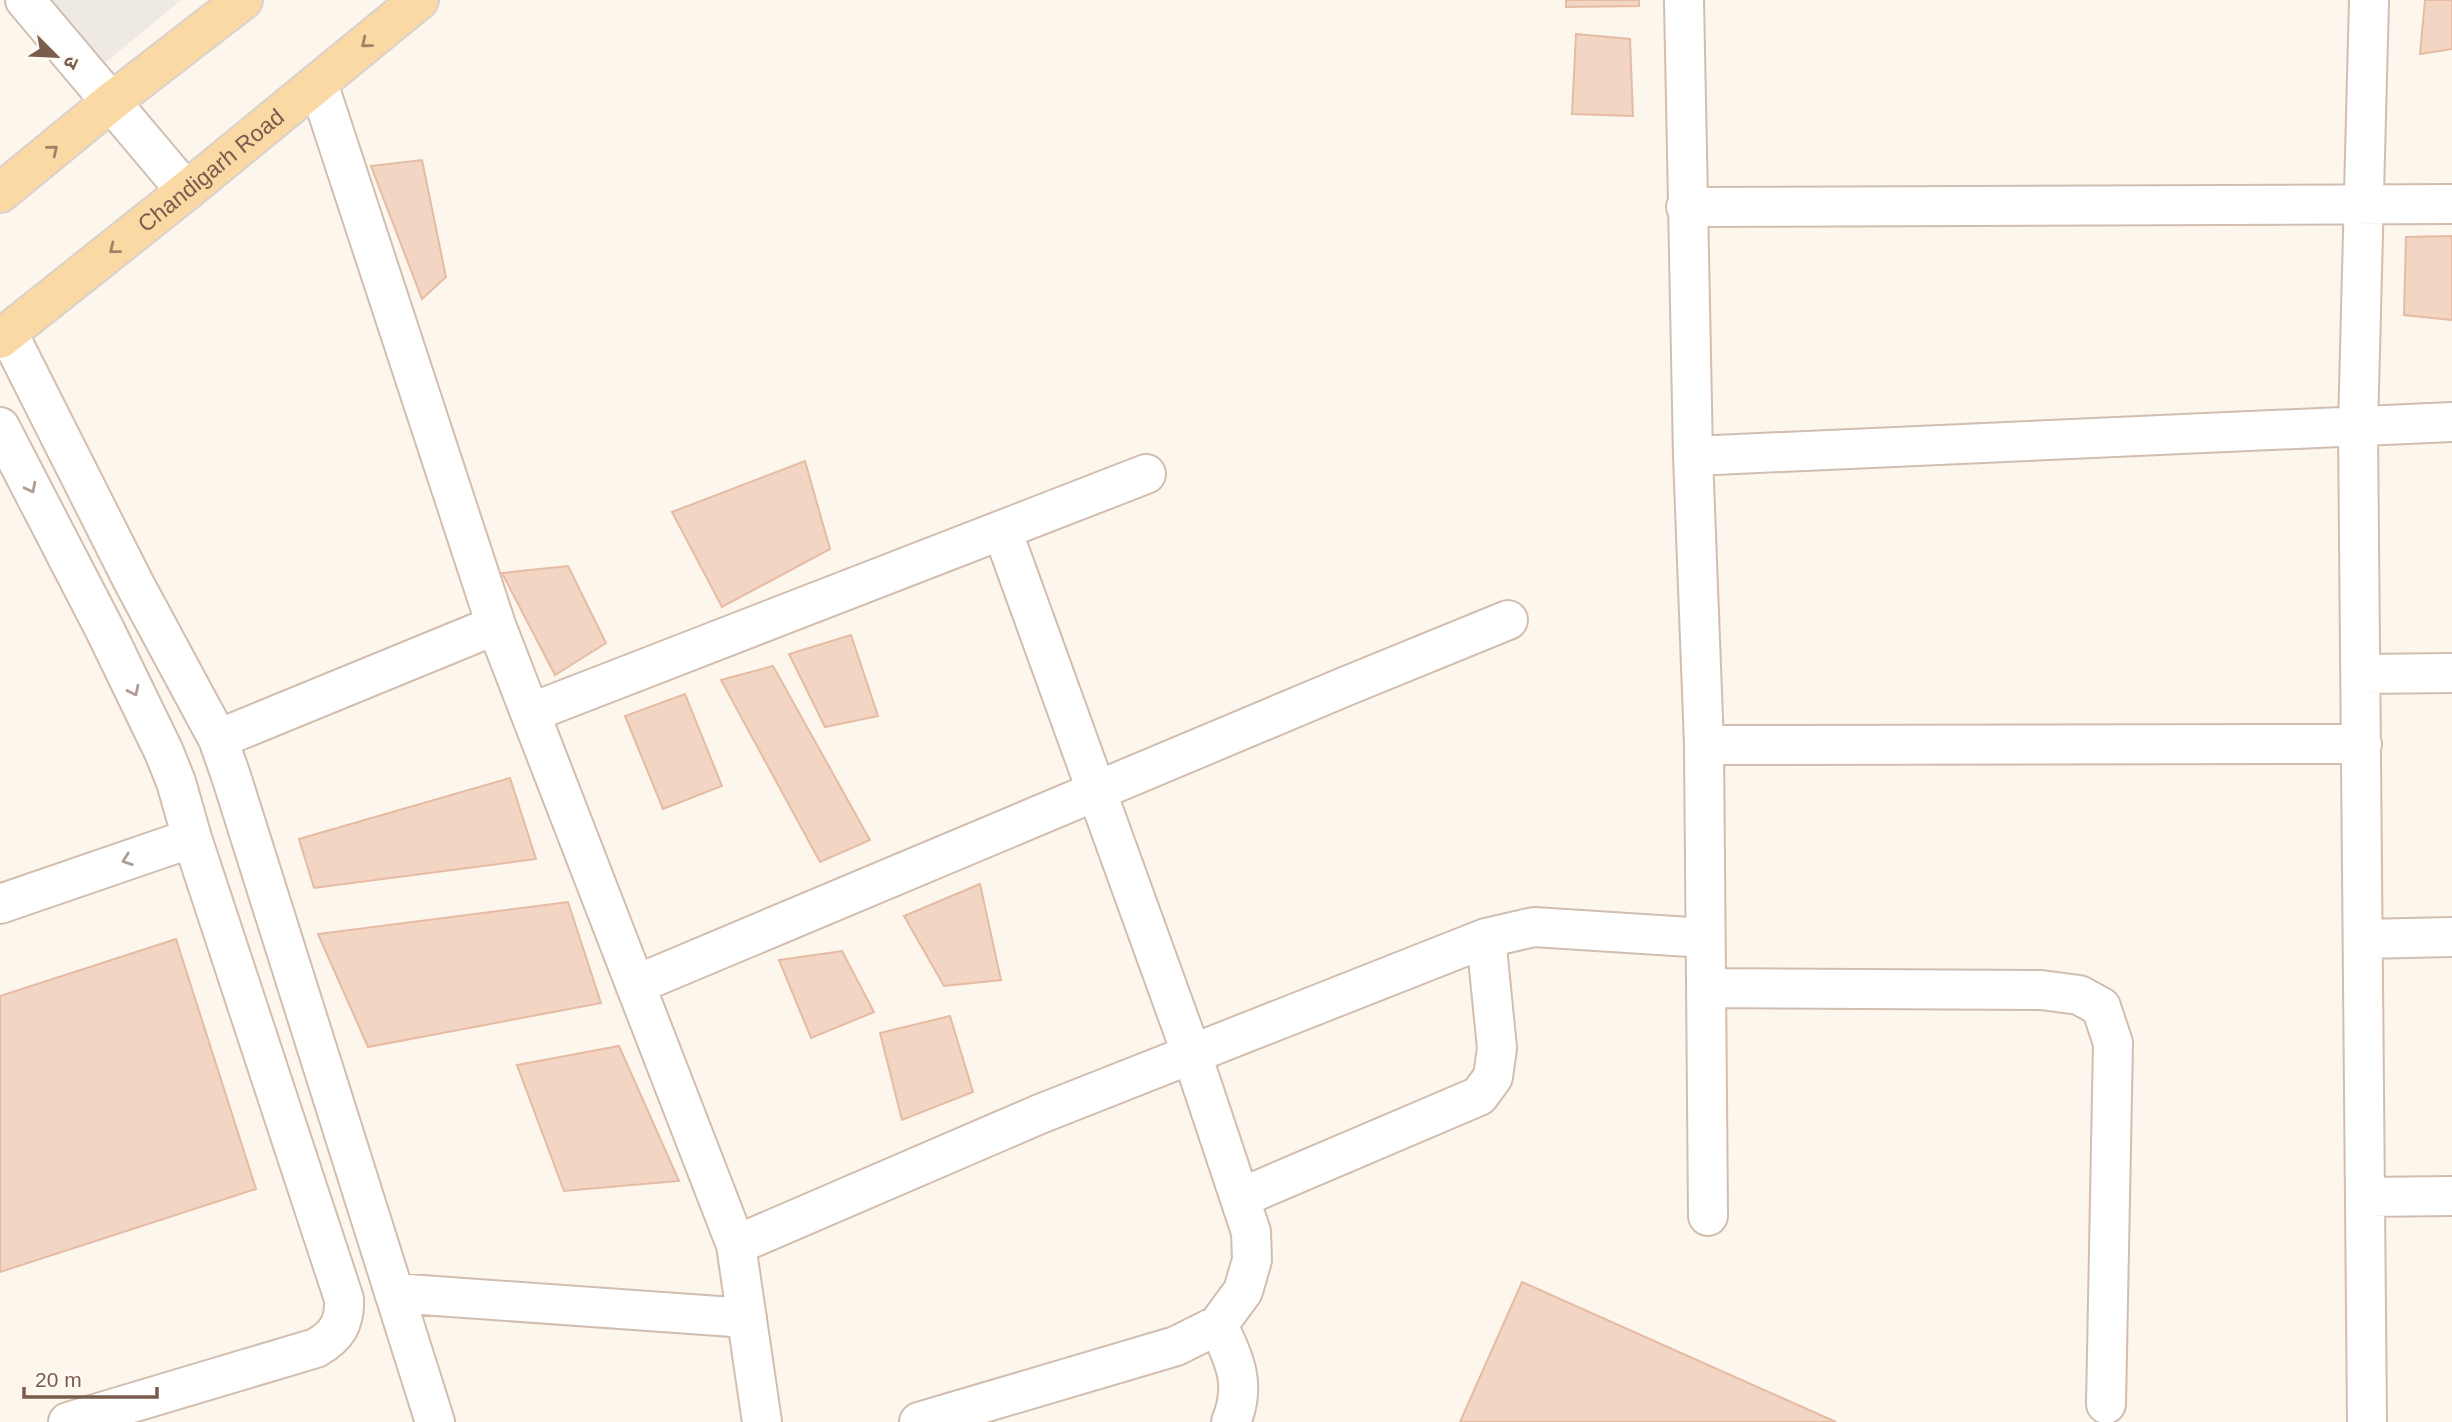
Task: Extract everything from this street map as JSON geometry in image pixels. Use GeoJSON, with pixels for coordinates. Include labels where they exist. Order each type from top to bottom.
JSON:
{"type":"FeatureCollection","features":[{"type":"Feature","properties":{"kind":"main road"},"geometry":{"type":"LineString","coordinates":[[0,193],[111,102],[243,0]]}},
{"type":"Feature","properties":{"kind":"main road","name":"Chandigarh Road"},"geometry":{"type":"LineString","coordinates":[[4,336],[187,191],[419,0]]}},
{"type":"Feature","properties":{"kind":"street"},"geometry":{"type":"LineString","coordinates":[[25,0],[187,191]]}},
{"type":"Feature","properties":{"kind":"street"},"geometry":{"type":"LineString","coordinates":[[1684,0],[1686,207],[1703,745],[1708,1216]]}},
{"type":"Feature","properties":{"kind":"street"},"geometry":{"type":"LineString","coordinates":[[2367,1422],[2358,428],[2369,0]]}},
{"type":"Feature","properties":{"kind":"street"},"geometry":{"type":"LineString","coordinates":[[318,83],[496,625],[736,1245],[762,1422]]}},
{"type":"Feature","properties":{"kind":"street"},"geometry":{"type":"LineString","coordinates":[[1686,207],[2452,204]]}},
{"type":"Feature","properties":{"kind":"street"},"geometry":{"type":"LineString","coordinates":[[4,336],[218,739],[435,1422]]}},
{"type":"Feature","properties":{"kind":"street"},"geometry":{"type":"LineString","coordinates":[[1693,456],[2452,422]]}},
{"type":"Feature","properties":{"kind":"street"},"geometry":{"type":"LineString","coordinates":[[0,427],[105,630],[176,782],[344,1299],[345,1314],[340,1328],[330,1340],[316,1348],[68,1422]]}},
{"type":"Feature","properties":{"kind":"street"},"geometry":{"type":"LineString","coordinates":[[530,713],[1146,474]]}},
{"type":"Feature","properties":{"kind":"street"},"geometry":{"type":"LineString","coordinates":[[919,1422],[1176,1346],[1218,1325],[1242,1291],[1252,1260],[1251,1232],[1192,1055],[1002,530]]}},
{"type":"Feature","properties":{"kind":"street"},"geometry":{"type":"LineString","coordinates":[[635,985],[1508,620]]}},
{"type":"Feature","properties":{"kind":"street"},"geometry":{"type":"LineString","coordinates":[[218,739],[496,625]]}},
{"type":"Feature","properties":{"kind":"street"},"geometry":{"type":"LineString","coordinates":[[2361,674],[2452,673]]}},
{"type":"Feature","properties":{"kind":"street"},"geometry":{"type":"LineString","coordinates":[[1703,745],[2362,744]]}},
{"type":"Feature","properties":{"kind":"street"},"geometry":{"type":"LineString","coordinates":[[0,904],[192,838]]}},
{"type":"Feature","properties":{"kind":"street"},"geometry":{"type":"LineString","coordinates":[[736,1245],[1040,1114],[1486,938],[1534,927],[1705,938]]}},
{"type":"Feature","properties":{"kind":"street"},"geometry":{"type":"LineString","coordinates":[[2363,939],[2452,937]]}},
{"type":"Feature","properties":{"kind":"street"},"geometry":{"type":"LineString","coordinates":[[1240,1198],[1479,1096],[1493,1077],[1497,1048],[1486,938]]}},
{"type":"Feature","properties":{"kind":"street"},"geometry":{"type":"LineString","coordinates":[[1706,988],[2041,990],[2079,995],[2101,1007],[2113,1043],[2105,1404]]}},
{"type":"Feature","properties":{"kind":"street"},"geometry":{"type":"LineString","coordinates":[[2365,1198],[2452,1196]]}},
{"type":"Feature","properties":{"kind":"street"},"geometry":{"type":"LineString","coordinates":[[394,1293],[747,1318]]}},
{"type":"Feature","properties":{"kind":"street"},"geometry":{"type":"LineString","coordinates":[[1218,1325],[1235,1362],[1239,1386],[1231,1422]]}},
{"type":"Feature","properties":{"kind":"shaded area"},"geometry":{"type":"Polygon","coordinates":[[[18,0],[181,0],[94,72],[18,0]]]}},
{"type":"Feature","properties":{"kind":"building"},"geometry":{"type":"Polygon","coordinates":[[[1566,0],[1639,0],[1639,6],[1566,7],[1566,0]]]}},
{"type":"Feature","properties":{"kind":"building"},"geometry":{"type":"Polygon","coordinates":[[[2425,0],[2452,0],[2452,49],[2420,54],[2425,0]]]}},
{"type":"Feature","properties":{"kind":"building"},"geometry":{"type":"Polygon","coordinates":[[[1576,34],[1630,39],[1633,116],[1572,114],[1576,34]]]}},
{"type":"Feature","properties":{"kind":"building"},"geometry":{"type":"Polygon","coordinates":[[[422,160],[446,277],[422,299],[371,166],[422,160]]]}},
{"type":"Feature","properties":{"kind":"building"},"geometry":{"type":"Polygon","coordinates":[[[2452,236],[2452,320],[2404,315],[2406,237],[2452,236]]]}},
{"type":"Feature","properties":{"kind":"building"},"geometry":{"type":"Polygon","coordinates":[[[805,461],[830,549],[722,607],[672,512],[805,461]]]}},
{"type":"Feature","properties":{"kind":"building"},"geometry":{"type":"Polygon","coordinates":[[[568,566],[606,643],[555,675],[502,573],[568,566]]]}},
{"type":"Feature","properties":{"kind":"building"},"geometry":{"type":"Polygon","coordinates":[[[851,635],[878,716],[825,727],[789,654],[851,635]]]}},
{"type":"Feature","properties":{"kind":"building"},"geometry":{"type":"Polygon","coordinates":[[[773,666],[870,840],[820,862],[721,680],[773,666]]]}},
{"type":"Feature","properties":{"kind":"building"},"geometry":{"type":"Polygon","coordinates":[[[685,694],[722,786],[663,809],[625,716],[685,694]]]}},
{"type":"Feature","properties":{"kind":"building"},"geometry":{"type":"Polygon","coordinates":[[[510,778],[536,859],[314,888],[299,839],[510,778]]]}},
{"type":"Feature","properties":{"kind":"building"},"geometry":{"type":"Polygon","coordinates":[[[980,884],[1001,980],[944,986],[904,916],[980,884]]]}},
{"type":"Feature","properties":{"kind":"building"},"geometry":{"type":"Polygon","coordinates":[[[568,902],[601,1003],[368,1047],[318,934],[568,902]]]}},
{"type":"Feature","properties":{"kind":"building"},"geometry":{"type":"Polygon","coordinates":[[[176,939],[256,1189],[0,1272],[0,996],[176,939]]]}},
{"type":"Feature","properties":{"kind":"building"},"geometry":{"type":"Polygon","coordinates":[[[842,951],[874,1012],[811,1038],[779,960],[842,951]]]}},
{"type":"Feature","properties":{"kind":"building"},"geometry":{"type":"Polygon","coordinates":[[[950,1016],[973,1092],[902,1120],[880,1033],[950,1016]]]}},
{"type":"Feature","properties":{"kind":"building"},"geometry":{"type":"Polygon","coordinates":[[[619,1046],[679,1181],[564,1191],[517,1065],[619,1046]]]}},
{"type":"Feature","properties":{"kind":"building"},"geometry":{"type":"Polygon","coordinates":[[[1522,1282],[1836,1422],[1460,1422],[1522,1282]]]}}]}
